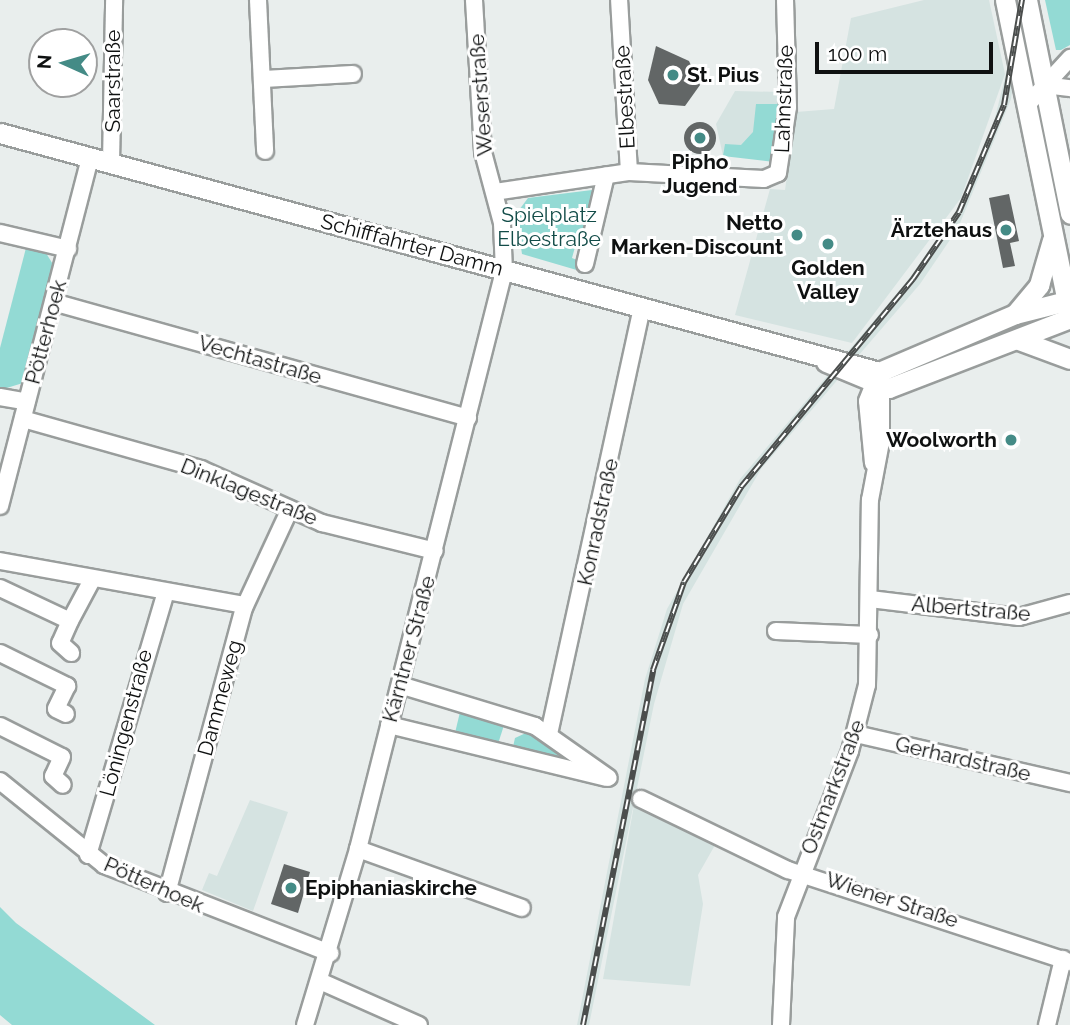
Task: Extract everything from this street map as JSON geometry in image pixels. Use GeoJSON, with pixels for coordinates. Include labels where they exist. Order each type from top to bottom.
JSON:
{"type":"FeatureCollection","features":[{"type":"Feature","properties":{"kind":"main road"},"geometry":{"type":"LineString","coordinates":[[1004,0],[1069,309]]}},
{"type":"Feature","properties":{"kind":"main road"},"geometry":{"type":"LineString","coordinates":[[1027,0],[1070,214]]}},
{"type":"Feature","properties":{"kind":"main road","name":"Schifffahrter Damm"},"geometry":{"type":"LineString","coordinates":[[0,133],[823,359],[878,382]]}},
{"type":"Feature","properties":{"kind":"main road"},"geometry":{"type":"LineString","coordinates":[[1015,314],[1039,285],[1053,235]]}},
{"type":"Feature","properties":{"kind":"main road"},"geometry":{"type":"LineString","coordinates":[[878,382],[1015,314],[1069,309]]}},
{"type":"Feature","properties":{"kind":"main road"},"geometry":{"type":"LineString","coordinates":[[878,382],[1019,340],[1069,309]]}},
{"type":"Feature","properties":{"kind":"main road"},"geometry":{"type":"LineString","coordinates":[[1019,340],[1070,359]]}},
{"type":"Feature","properties":{"kind":"street","name":"Saarstraße"},"geometry":{"type":"LineString","coordinates":[[111,163],[114,0]]}},
{"type":"Feature","properties":{"kind":"street"},"geometry":{"type":"LineString","coordinates":[[258,0],[265,151]]}},
{"type":"Feature","properties":{"kind":"street","name":"Weserstraße"},"geometry":{"type":"LineString","coordinates":[[474,0],[483,152],[495,192],[504,271]]}},
{"type":"Feature","properties":{"kind":"street","name":"Elbestraße"},"geometry":{"type":"LineString","coordinates":[[495,192],[629,172],[619,0]]}},
{"type":"Feature","properties":{"kind":"street","name":"Lahnstraße"},"geometry":{"type":"LineString","coordinates":[[629,172],[764,179],[778,173],[788,107],[785,0]]}},
{"type":"Feature","properties":{"kind":"street"},"geometry":{"type":"LineString","coordinates":[[1027,105],[1070,58]]}},
{"type":"Feature","properties":{"kind":"street"},"geometry":{"type":"LineString","coordinates":[[263,79],[353,74]]}},
{"type":"Feature","properties":{"kind":"street"},"geometry":{"type":"LineString","coordinates":[[1044,85],[1070,88]]}},
{"type":"Feature","properties":{"kind":"street","name":"Pötterhoek"},"geometry":{"type":"LineString","coordinates":[[0,506],[90,157]]}},
{"type":"Feature","properties":{"kind":"street","name":"Elbestraße"},"geometry":{"type":"LineString","coordinates":[[585,264],[606,174]]}},
{"type":"Feature","properties":{"kind":"street"},"geometry":{"type":"LineString","coordinates":[[0,233],[68,248]]}},
{"type":"Feature","properties":{"kind":"street","name":"Kärntner Straße"},"geometry":{"type":"LineString","coordinates":[[304,1025],[322,982],[358,849],[504,271]]}},
{"type":"Feature","properties":{"kind":"street","name":"Vechtastraße"},"geometry":{"type":"LineString","coordinates":[[53,302],[468,418]]}},
{"type":"Feature","properties":{"kind":"street","name":"Konradstraße"},"geometry":{"type":"LineString","coordinates":[[549,734],[642,309]]}},
{"type":"Feature","properties":{"kind":"street","name":"Ostmarkstraße"},"geometry":{"type":"LineString","coordinates":[[781,1025],[786,917],[856,734],[870,635],[873,463],[878,382]]}},
{"type":"Feature","properties":{"kind":"street"},"geometry":{"type":"LineString","coordinates":[[0,397],[27,402]]}},
{"type":"Feature","properties":{"kind":"street","name":"Dinklagestraße"},"geometry":{"type":"LineString","coordinates":[[23,419],[201,469],[290,509],[435,551]]}},
{"type":"Feature","properties":{"kind":"street","name":"Dammeweg"},"geometry":{"type":"LineString","coordinates":[[167,893],[245,605],[290,509]]}},
{"type":"Feature","properties":{"kind":"street"},"geometry":{"type":"LineString","coordinates":[[0,561],[92,580],[245,605]]}},
{"type":"Feature","properties":{"kind":"street"},"geometry":{"type":"LineString","coordinates":[[71,653],[60,643],[92,580]]}},
{"type":"Feature","properties":{"kind":"street"},"geometry":{"type":"LineString","coordinates":[[0,588],[70,621]]}},
{"type":"Feature","properties":{"kind":"street","name":"Löningenstraße"},"geometry":{"type":"LineString","coordinates":[[88,855],[166,592]]}},
{"type":"Feature","properties":{"kind":"street","name":"Albertstraße"},"geometry":{"type":"LineString","coordinates":[[870,599],[1019,617],[1070,603]]}},
{"type":"Feature","properties":{"kind":"street"},"geometry":{"type":"LineString","coordinates":[[776,631],[870,635]]}},
{"type":"Feature","properties":{"kind":"street"},"geometry":{"type":"LineString","coordinates":[[0,653],[70,679],[56,709],[66,715]]}},
{"type":"Feature","properties":{"kind":"street"},"geometry":{"type":"LineString","coordinates":[[389,725],[609,778],[549,734],[400,685]]}},
{"type":"Feature","properties":{"kind":"street"},"geometry":{"type":"LineString","coordinates":[[0,726],[65,752],[53,776],[63,785]]}},
{"type":"Feature","properties":{"kind":"street","name":"Gerhardstraße"},"geometry":{"type":"LineString","coordinates":[[856,734],[1070,783]]}},
{"type":"Feature","properties":{"kind":"street","name":"Pötterhoek"},"geometry":{"type":"LineString","coordinates":[[0,781],[88,855],[167,893],[330,953]]}},
{"type":"Feature","properties":{"kind":"street","name":"Wiener Straße"},"geometry":{"type":"LineString","coordinates":[[641,799],[801,873],[1066,961]]}},
{"type":"Feature","properties":{"kind":"street"},"geometry":{"type":"LineString","coordinates":[[358,849],[522,908]]}},
{"type":"Feature","properties":{"kind":"street"},"geometry":{"type":"LineString","coordinates":[[1047,1025],[1066,961]]}},
{"type":"Feature","properties":{"kind":"street"},"geometry":{"type":"LineString","coordinates":[[322,982],[419,1025]]}},
{"type":"Feature","properties":{"kind":"shaded area"},"geometry":{"type":"Polygon","coordinates":[[[924,0],[989,0],[1005,74],[961,198],[852,343],[735,315],[770,189],[785,190],[796,112],[834,109],[851,18],[924,0]]]}},
{"type":"Feature","properties":{"kind":"shaded area"},"geometry":{"type":"Polygon","coordinates":[[[1024,0],[1011,99],[958,228],[920,284],[761,469],[683,604],[654,704],[589,1025],[577,1025],[645,679],[667,609],[740,479],[905,284],[955,215],[991,134],[1024,0]]]}},
{"type":"Feature","properties":{"kind":"shaded area"},"geometry":{"type":"Polygon","coordinates":[[[735,91],[780,92],[776,148],[723,156],[716,124],[735,91]]]}},
{"type":"Feature","properties":{"kind":"shaded area"},"geometry":{"type":"Polygon","coordinates":[[[250,800],[288,812],[253,911],[202,890],[209,873],[217,876],[250,800]]]}},
{"type":"Feature","properties":{"kind":"shaded area"},"geometry":{"type":"Polygon","coordinates":[[[634,805],[719,838],[698,875],[703,904],[690,986],[603,979],[634,805]]]}},
{"type":"Feature","properties":{"kind":"green space"},"geometry":{"type":"Polygon","coordinates":[[[1045,0],[1070,0],[1070,45],[1061,50],[1056,50],[1045,0]]]}},
{"type":"Feature","properties":{"kind":"green space"},"geometry":{"type":"Polygon","coordinates":[[[756,104],[780,104],[774,162],[723,156],[725,144],[741,145],[753,132],[756,104]]]}},
{"type":"Feature","properties":{"kind":"green space","name":"Spielplatz Elbestraße"},"geometry":{"type":"Polygon","coordinates":[[[600,189],[589,231],[580,229],[572,258],[582,262],[580,271],[522,254],[516,214],[528,198],[600,189]]]}},
{"type":"Feature","properties":{"kind":"green space"},"geometry":{"type":"Polygon","coordinates":[[[26,248],[46,253],[54,266],[23,383],[0,390],[0,348],[26,248]]]}},
{"type":"Feature","properties":{"kind":"green space"},"geometry":{"type":"Polygon","coordinates":[[[460,712],[504,725],[498,744],[455,733],[460,712]]]}},
{"type":"Feature","properties":{"kind":"green space"},"geometry":{"type":"Polygon","coordinates":[[[528,732],[569,754],[565,765],[512,751],[515,738],[528,732]]]}},
{"type":"Feature","properties":{"kind":"green space"},"geometry":{"type":"Polygon","coordinates":[[[0,907],[16,923],[155,1025],[12,1025],[0,1015],[0,907]]]}},
{"type":"Feature","properties":{"kind":"building","name":"St. Pius"},"geometry":{"type":"Polygon","coordinates":[[[656,46],[689,61],[700,85],[685,106],[659,104],[648,80],[656,46]]]}},
{"type":"Feature","properties":{"kind":"building","name":"Pipho Jugend"},"geometry":{"type":"Polygon","coordinates":[[[700,122],[711,127],[716,138],[711,149],[700,154],[689,149],[684,138],[689,127],[700,122]]]}},
{"type":"Feature","properties":{"kind":"building","name":"Ärztehaus"},"geometry":{"type":"Polygon","coordinates":[[[1009,194],[1019,241],[1010,243],[1015,266],[1003,268],[989,198],[1009,194]]]}},
{"type":"Feature","properties":{"kind":"building","name":"Epiphaniaskirche"},"geometry":{"type":"Polygon","coordinates":[[[284,864],[310,872],[298,913],[271,904],[284,864]]]}},
{"type":"Feature","properties":{"kind":"railway"},"geometry":{"type":"LineString","coordinates":[[583,1025],[653,670],[684,582],[741,487],[913,279],[959,212],[1004,105],[1022,0]]}},
{"type":"Feature","properties":{"kind":"place","name":"St. Pius"},"geometry":{"type":"Point","coordinates":[673,75]}},
{"type":"Feature","properties":{"kind":"place","name":"Pipho Jugend"},"geometry":{"type":"Point","coordinates":[700,138]}},
{"type":"Feature","properties":{"kind":"place","name":"Ärztehaus"},"geometry":{"type":"Point","coordinates":[1006,230]}},
{"type":"Feature","properties":{"kind":"place","name":"Netto Marken-Discount"},"geometry":{"type":"Point","coordinates":[797,235]}},
{"type":"Feature","properties":{"kind":"place","name":"Golden Valley"},"geometry":{"type":"Point","coordinates":[828,244]}},
{"type":"Feature","properties":{"kind":"place","name":"Woolworth"},"geometry":{"type":"Point","coordinates":[1011,440]}},
{"type":"Feature","properties":{"kind":"place","name":"Epiphaniaskirche"},"geometry":{"type":"Point","coordinates":[291,888]}}]}
